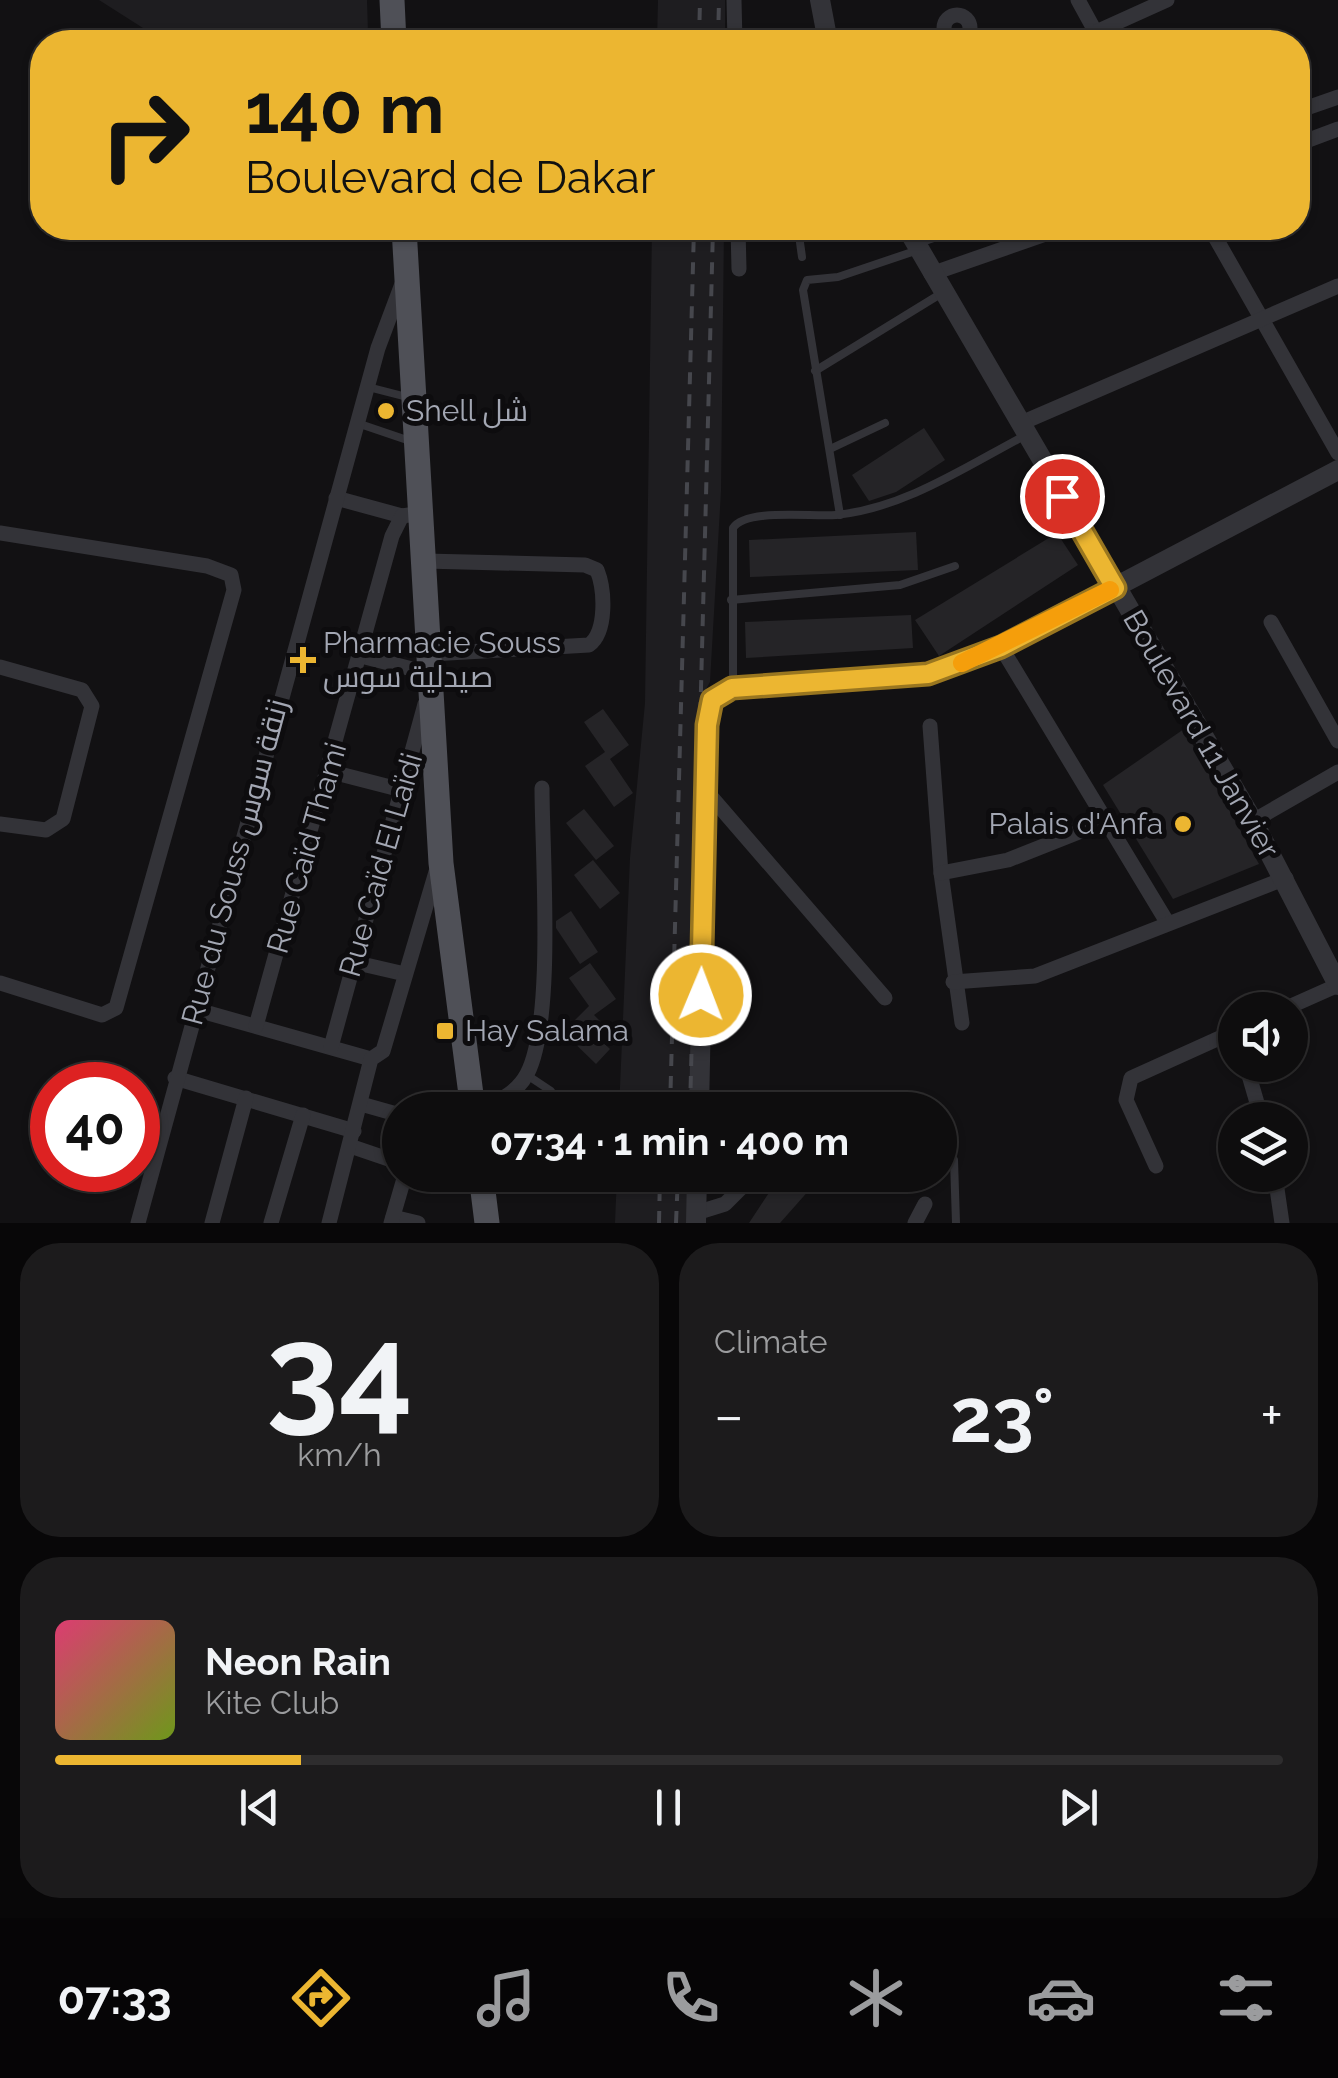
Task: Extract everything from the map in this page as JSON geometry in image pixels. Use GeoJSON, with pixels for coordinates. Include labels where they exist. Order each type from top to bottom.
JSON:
{"type":"FeatureCollection","features":[{"type":"Feature","properties":{"kind":"main road"},"geometry":{"type":"LineString","coordinates":[[392,0],[393,30]]}},
{"type":"Feature","properties":{"kind":"main road"},"geometry":{"type":"LineString","coordinates":[[405,240],[417,443],[412,515],[425,561],[440,864],[473,1092]]}},
{"type":"Feature","properties":{"kind":"main road"},"geometry":{"type":"LineString","coordinates":[[483,1192],[487,1223]]}},
{"type":"Feature","properties":{"kind":"street"},"geometry":{"type":"LineString","coordinates":[[734,0],[735,30]]}},
{"type":"Feature","properties":{"kind":"street"},"geometry":{"type":"LineString","coordinates":[[820,0],[826,30]]}},
{"type":"Feature","properties":{"kind":"street"},"geometry":{"type":"LineString","coordinates":[[1078,0],[1094,30]]}},
{"type":"Feature","properties":{"kind":"street"},"geometry":{"type":"LineString","coordinates":[[1111,30],[1167,0]]}},
{"type":"Feature","properties":{"kind":"street"},"geometry":{"type":"LineString","coordinates":[[1310,107],[1338,98]]}},
{"type":"Feature","properties":{"kind":"street"},"geometry":{"type":"LineString","coordinates":[[1310,140],[1338,129]]}},
{"type":"Feature","properties":{"kind":"street"},"geometry":{"type":"LineString","coordinates":[[738,240],[739,268]]}},
{"type":"Feature","properties":{"kind":"street","name":"Boulevard 11 Janvier"},"geometry":{"type":"LineString","coordinates":[[913,240],[1286,878],[1338,985]]}},
{"type":"Feature","properties":{"kind":"street"},"geometry":{"type":"LineString","coordinates":[[930,274],[1028,240]]}},
{"type":"Feature","properties":{"kind":"street"},"geometry":{"type":"LineString","coordinates":[[1217,240],[1338,453]]}},
{"type":"Feature","properties":{"kind":"street","name":"Rue du Souss زنقة سوس"},"geometry":{"type":"LineString","coordinates":[[138,1223],[378,348],[407,274]]}},
{"type":"Feature","properties":{"kind":"street"},"geometry":{"type":"LineString","coordinates":[[1023,430],[1338,286]]}},
{"type":"Feature","properties":{"kind":"street"},"geometry":{"type":"LineString","coordinates":[[378,348],[412,351]]}},
{"type":"Feature","properties":{"kind":"street"},"geometry":{"type":"LineString","coordinates":[[699,1092],[708,709],[718,694],[732,688],[928,674],[1001,647],[1338,470]]}},
{"type":"Feature","properties":{"kind":"street"},"geometry":{"type":"LineString","coordinates":[[336,498],[412,515]]}},
{"type":"Feature","properties":{"kind":"street","name":"Rue Caïd Thami"},"geometry":{"type":"LineString","coordinates":[[256,1026],[392,536],[412,515]]}},
{"type":"Feature","properties":{"kind":"street"},"geometry":{"type":"LineString","coordinates":[[0,532],[207,566],[231,575],[234,590],[116,1008],[102,1014],[0,983]]}},
{"type":"Feature","properties":{"kind":"street"},"geometry":{"type":"LineString","coordinates":[[361,656],[432,671],[589,646],[600,626],[601,584],[597,570],[585,565],[425,561]]}},
{"type":"Feature","properties":{"kind":"street"},"geometry":{"type":"LineString","coordinates":[[1270,622],[1338,741]]}},
{"type":"Feature","properties":{"kind":"street"},"geometry":{"type":"LineString","coordinates":[[1001,647],[1167,922]]}},
{"type":"Feature","properties":{"kind":"street"},"geometry":{"type":"LineString","coordinates":[[0,666],[82,690],[92,706],[63,820],[46,830],[0,824]]}},
{"type":"Feature","properties":{"kind":"street","name":"Rue Caïd El Laïdi"},"geometry":{"type":"LineString","coordinates":[[331,1047],[432,671]]}},
{"type":"Feature","properties":{"kind":"street"},"geometry":{"type":"LineString","coordinates":[[930,726],[941,873],[953,982],[962,1023]]}},
{"type":"Feature","properties":{"kind":"street"},"geometry":{"type":"LineString","coordinates":[[328,771],[402,790]]}},
{"type":"Feature","properties":{"kind":"street"},"geometry":{"type":"LineString","coordinates":[[1253,821],[1338,772]]}},
{"type":"Feature","properties":{"kind":"street"},"geometry":{"type":"LineString","coordinates":[[512,1092],[527,1076],[540,1030],[542,788]]}},
{"type":"Feature","properties":{"kind":"street"},"geometry":{"type":"LineString","coordinates":[[707,792],[885,998]]}},
{"type":"Feature","properties":{"kind":"street"},"geometry":{"type":"LineString","coordinates":[[941,873],[1008,860],[1104,822]]}},
{"type":"Feature","properties":{"kind":"street"},"geometry":{"type":"LineString","coordinates":[[194,1009],[370,1059],[384,1051],[440,864]]}},
{"type":"Feature","properties":{"kind":"street"},"geometry":{"type":"LineString","coordinates":[[953,982],[1035,976],[1286,878]]}},
{"type":"Feature","properties":{"kind":"street"},"geometry":{"type":"LineString","coordinates":[[353,962],[405,974]]}},
{"type":"Feature","properties":{"kind":"street"},"geometry":{"type":"LineString","coordinates":[[1308,998],[1338,985]]}},
{"type":"Feature","properties":{"kind":"street"},"geometry":{"type":"LineString","coordinates":[[1156,1166],[1126,1100],[1131,1078],[1218,1039]]}},
{"type":"Feature","properties":{"kind":"street"},"geometry":{"type":"LineString","coordinates":[[329,1223],[370,1059]]}},
{"type":"Feature","properties":{"kind":"street"},"geometry":{"type":"LineString","coordinates":[[175,1078],[303,1116],[382,1154]]}},
{"type":"Feature","properties":{"kind":"street"},"geometry":{"type":"LineString","coordinates":[[212,1223],[246,1098]]}},
{"type":"Feature","properties":{"kind":"street"},"geometry":{"type":"LineString","coordinates":[[361,1104],[382,1110]]}},
{"type":"Feature","properties":{"kind":"street"},"geometry":{"type":"LineString","coordinates":[[271,1223],[303,1116]]}},
{"type":"Feature","properties":{"kind":"street"},"geometry":{"type":"LineString","coordinates":[[400,1192],[392,1220],[418,1223]]}},
{"type":"Feature","properties":{"kind":"street"},"geometry":{"type":"LineString","coordinates":[[697,1192],[696,1218],[725,1204],[737,1192]]}},
{"type":"Feature","properties":{"kind":"street"},"geometry":{"type":"LineString","coordinates":[[1277,1192],[1282,1223]]}},
{"type":"Feature","properties":{"kind":"street"},"geometry":{"type":"LineString","coordinates":[[915,1223],[926,1204]]}},
{"type":"Feature","properties":{"kind":"lane"},"geometry":{"type":"LineString","coordinates":[[800,240],[802,257]]}},
{"type":"Feature","properties":{"kind":"lane"},"geometry":{"type":"LineString","coordinates":[[840,514],[803,290],[807,280],[838,277],[913,240]]}},
{"type":"Feature","properties":{"kind":"lane"},"geometry":{"type":"LineString","coordinates":[[815,371],[942,293]]}},
{"type":"Feature","properties":{"kind":"lane"},"geometry":{"type":"LineString","coordinates":[[368,387],[414,398]]}},
{"type":"Feature","properties":{"kind":"lane"},"geometry":{"type":"LineString","coordinates":[[357,423],[417,443]]}},
{"type":"Feature","properties":{"kind":"lane"},"geometry":{"type":"LineString","coordinates":[[830,449],[885,424]]}},
{"type":"Feature","properties":{"kind":"lane"},"geometry":{"type":"LineString","coordinates":[[732,688],[730,600],[733,528],[738,522],[748,516],[840,514],[905,499],[1023,430]]}},
{"type":"Feature","properties":{"kind":"lane"},"geometry":{"type":"LineString","coordinates":[[730,600],[900,585],[956,566]]}},
{"type":"Feature","properties":{"kind":"lane"},"geometry":{"type":"LineString","coordinates":[[527,1076],[552,1092]]}},
{"type":"Feature","properties":{"kind":"lane"},"geometry":{"type":"LineString","coordinates":[[955,1192],[956,1223]]}},
{"type":"Feature","properties":{"kind":"shaded area"},"geometry":{"type":"Polygon","coordinates":[[[99,0],[367,0],[368,30],[146,30],[99,0]]]}},
{"type":"Feature","properties":{"kind":"shaded area"},"geometry":{"type":"Polygon","coordinates":[[[658,0],[725,0],[725,30],[657,30],[658,0]]]}},
{"type":"Feature","properties":{"kind":"shaded area"},"geometry":{"type":"Polygon","coordinates":[[[652,240],[724,240],[721,491],[710,682],[706,689],[695,1092],[620,1092],[630,858],[645,703],[652,240]]]}},
{"type":"Feature","properties":{"kind":"shaded area"},"geometry":{"type":"Polygon","coordinates":[[[616,1192],[692,1192],[691,1223],[615,1223],[616,1192]]]}},
{"type":"Feature","properties":{"kind":"building"},"geometry":{"type":"Polygon","coordinates":[[[924,428],[945,460],[896,492],[869,501],[852,475],[924,428]]]}},
{"type":"Feature","properties":{"kind":"building"},"geometry":{"type":"Polygon","coordinates":[[[916,532],[918,570],[750,577],[749,540],[916,532]]]}},
{"type":"Feature","properties":{"kind":"building"},"geometry":{"type":"Polygon","coordinates":[[[1057,533],[1078,565],[939,656],[915,620],[1057,533]]]}},
{"type":"Feature","properties":{"kind":"building"},"geometry":{"type":"Polygon","coordinates":[[[911,615],[913,648],[746,658],[745,622],[911,615]]]}},
{"type":"Feature","properties":{"kind":"building"},"geometry":{"type":"Polygon","coordinates":[[[603,709],[629,745],[610,759],[633,793],[614,807],[585,766],[605,752],[584,722],[603,709]]]}},
{"type":"Feature","properties":{"kind":"building","name":"Palais d'Anfa"},"geometry":{"type":"Polygon","coordinates":[[[1184,729],[1259,864],[1173,899],[1103,785],[1184,729]]]}},
{"type":"Feature","properties":{"kind":"building"},"geometry":{"type":"Polygon","coordinates":[[[584,809],[614,846],[596,860],[566,823],[584,809]]]}},
{"type":"Feature","properties":{"kind":"building"},"geometry":{"type":"Polygon","coordinates":[[[593,860],[620,893],[600,909],[574,875],[593,860]]]}},
{"type":"Feature","properties":{"kind":"building"},"geometry":{"type":"Polygon","coordinates":[[[571,911],[598,952],[580,964],[556,928],[556,921],[571,911]]]}},
{"type":"Feature","properties":{"kind":"building"},"geometry":{"type":"Polygon","coordinates":[[[590,963],[616,999],[594,1015],[605,1026],[596,1036],[610,1049],[596,1064],[563,1032],[589,1006],[569,978],[590,963]]]}},
{"type":"Feature","properties":{"kind":"building"},"geometry":{"type":"Polygon","coordinates":[[[769,1192],[807,1192],[780,1223],[749,1223],[769,1192]]]}},
{"type":"Feature","properties":{"kind":"railway"},"geometry":{"type":"LineString","coordinates":[[699,30],[700,0]]}},
{"type":"Feature","properties":{"kind":"railway"},"geometry":{"type":"LineString","coordinates":[[718,30],[719,0]]}},
{"type":"Feature","properties":{"kind":"railway"},"geometry":{"type":"LineString","coordinates":[[670,1092],[694,240]]}},
{"type":"Feature","properties":{"kind":"railway"},"geometry":{"type":"LineString","coordinates":[[690,1092],[713,240]]}},
{"type":"Feature","properties":{"kind":"railway"},"geometry":{"type":"LineString","coordinates":[[659,1223],[660,1192]]}},
{"type":"Feature","properties":{"kind":"railway"},"geometry":{"type":"LineString","coordinates":[[676,1223],[677,1192]]}},
{"type":"Feature","properties":{"kind":"slow traffic"},"geometry":{"type":"LineString","coordinates":[[962,663],[1110,590]]}},
{"type":"Feature","properties":{"kind":"place","name":"Shell شل"},"geometry":{"type":"Point","coordinates":[386,411]}},
{"type":"Feature","properties":{"kind":"place","name":"Pharmacie Souss صيدلية سوس"},"geometry":{"type":"Point","coordinates":[303,660]}},
{"type":"Feature","properties":{"kind":"place","name":"Palais d'Anfa"},"geometry":{"type":"Point","coordinates":[1183,824]}},
{"type":"Feature","properties":{"kind":"place","name":"Hay Salama"},"geometry":{"type":"Point","coordinates":[445,1031]}},
{"type":"Feature","properties":{"kind":"route"},"geometry":{"type":"LineString","coordinates":[[701,995],[707,725],[712,700],[732,688],[928,674],[1001,647],[1115,588],[1062,496]]}}]}
